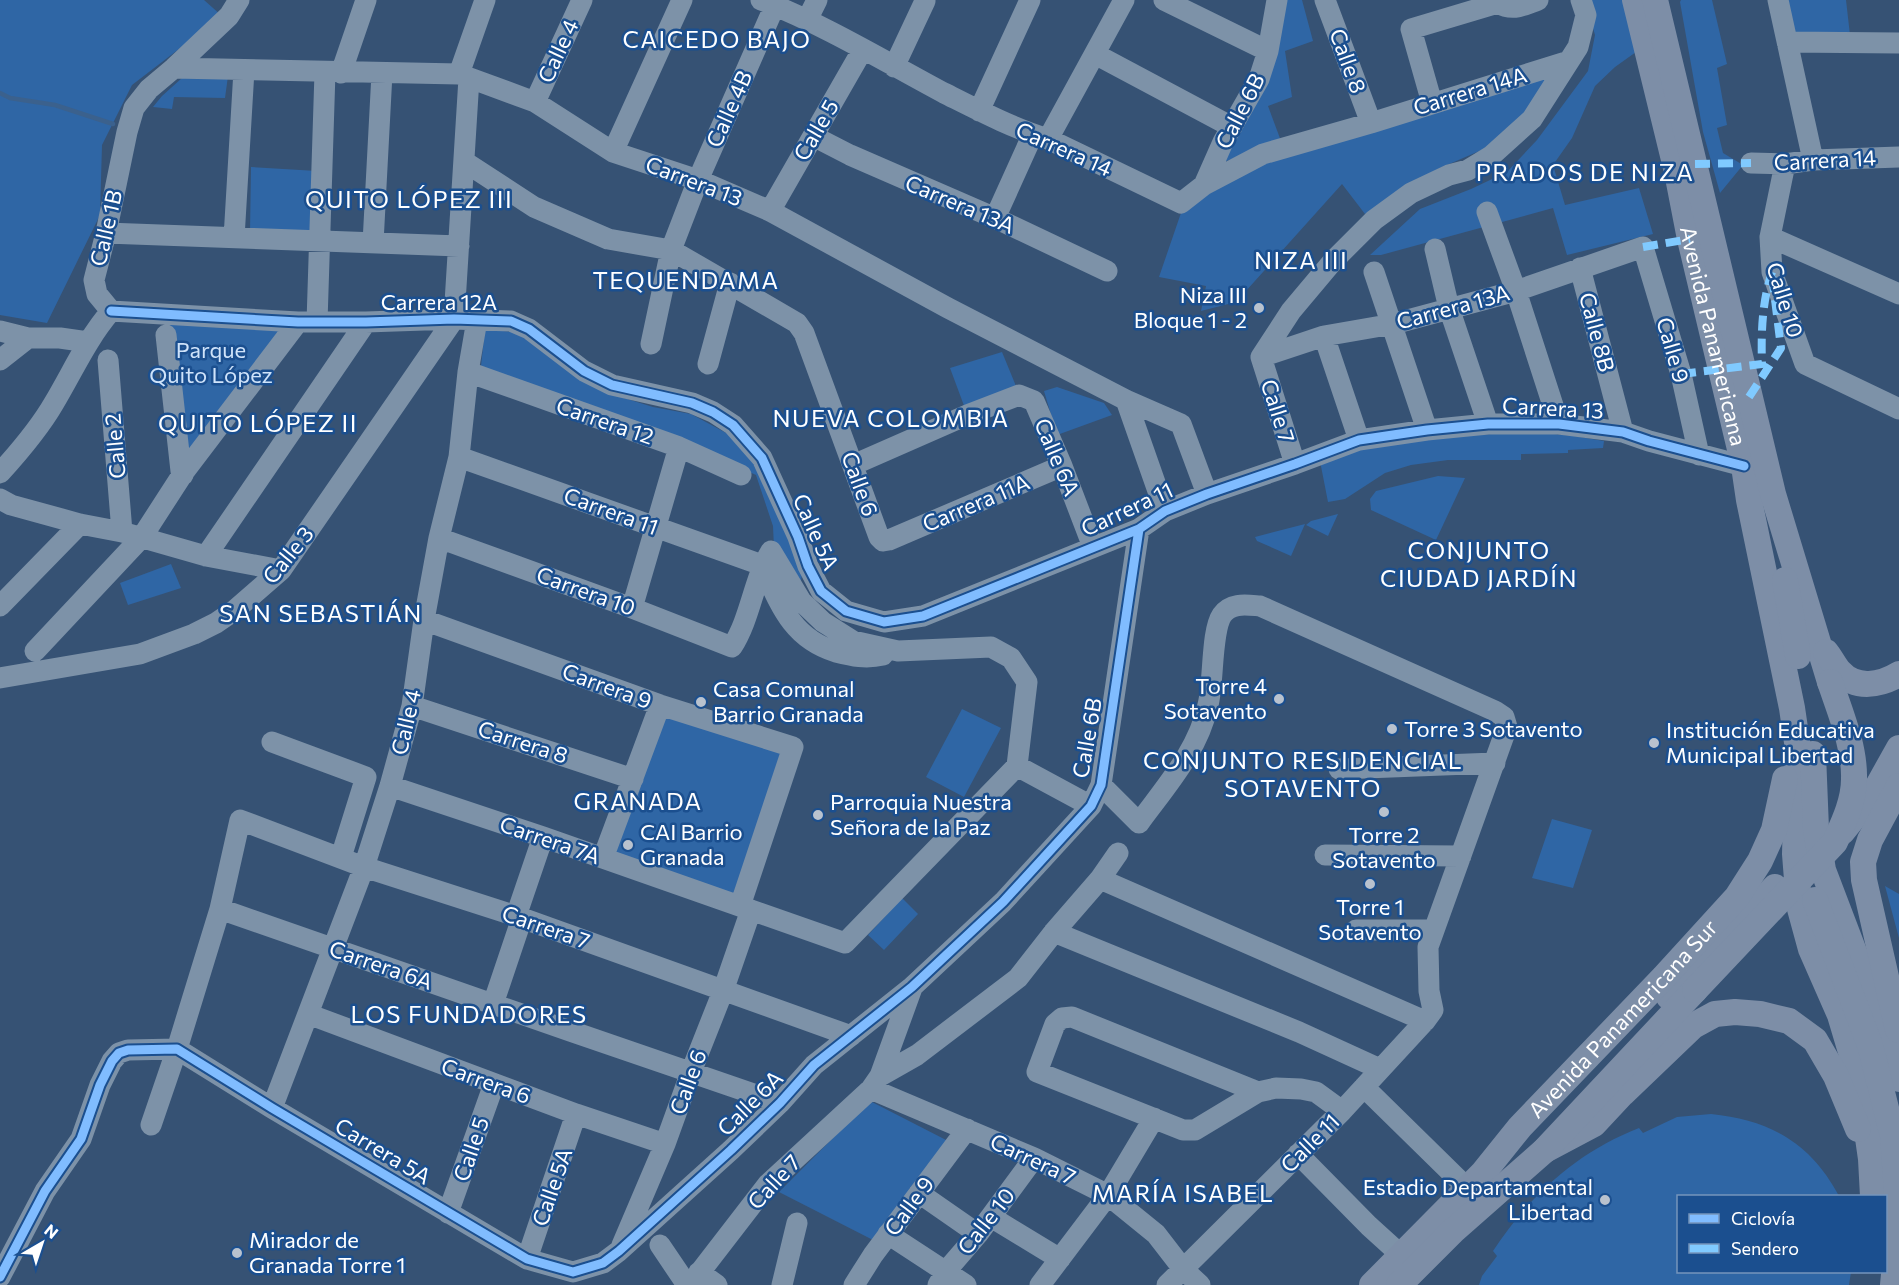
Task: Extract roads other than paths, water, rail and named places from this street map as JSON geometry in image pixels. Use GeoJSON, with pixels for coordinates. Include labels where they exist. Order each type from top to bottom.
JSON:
{"type":"FeatureCollection","features":[{"type":"Feature","properties":{"kind":"main road","name":"Avenida Panamericana"},"geometry":{"type":"LineString","coordinates":[[1652,1],[1677,172],[1690,239],[1744,466],[1792,708]]}},
{"type":"Feature","properties":{"kind":"main road","name":"Avenida Panamericana"},"geometry":{"type":"LineString","coordinates":[[1652,1],[1773,494],[1849,739],[1854,779],[1847,814],[1835,842]]}},
{"type":"Feature","properties":{"kind":"main road"},"geometry":{"type":"LineString","coordinates":[[1773,494],[1778,540],[1811,726],[1816,829],[1823,870],[1898,1072]]}},
{"type":"Feature","properties":{"kind":"main road"},"geometry":{"type":"LineString","coordinates":[[1816,636],[1840,673],[1853,682],[1875,685],[1899,674]]}},
{"type":"Feature","properties":{"kind":"main road"},"geometry":{"type":"LineString","coordinates":[[1792,708],[1798,749],[1795,854],[1799,905],[1811,949],[1840,1015],[1860,1082],[1871,1158],[1873,1195]]}},
{"type":"Feature","properties":{"kind":"main road","name":"Avenida Panamericana Sur"},"geometry":{"type":"LineString","coordinates":[[1372,1285],[1475,1181],[1520,1127],[1664,977],[1737,897],[1760,861],[1774,830],[1785,784],[1792,708]]}},
{"type":"Feature","properties":{"kind":"main road"},"geometry":{"type":"LineString","coordinates":[[1869,782],[1899,726]]}},
{"type":"Feature","properties":{"kind":"main road"},"geometry":{"type":"LineString","coordinates":[[1545,1150],[1835,842],[1875,791],[1899,748]]}},
{"type":"Feature","properties":{"kind":"main road"},"geometry":{"type":"LineString","coordinates":[[1898,1072],[1899,1034],[1864,880],[1863,862],[1870,840],[1899,786]]}},
{"type":"Feature","properties":{"kind":"main road"},"geometry":{"type":"LineString","coordinates":[[1475,1181],[1544,1126],[1775,887]]}},
{"type":"Feature","properties":{"kind":"main road"},"geometry":{"type":"LineString","coordinates":[[1815,900],[1870,1045],[1893,1136],[1899,1223],[1893,1285]]}},
{"type":"Feature","properties":{"kind":"main road"},"geometry":{"type":"LineString","coordinates":[[1545,1150],[1594,1124],[1693,1026],[1715,1014],[1735,1012],[1760,1014],[1789,1021],[1815,1040],[1836,1076],[1871,1158]]}},
{"type":"Feature","properties":{"kind":"main road","name":"Avenida Panamericana Sur"},"geometry":{"type":"LineString","coordinates":[[1399,1285],[1453,1231],[1545,1150]]}},
{"type":"Feature","properties":{"kind":"street","name":"Calle 1B"},"geometry":{"type":"LineString","coordinates":[[111,311],[97,294],[94,280],[134,108],[149,89],[229,16],[239,0]]}},
{"type":"Feature","properties":{"kind":"street"},"geometry":{"type":"LineString","coordinates":[[35,651],[142,537],[183,475],[308,322],[320,241],[333,72],[366,0]]}},
{"type":"Feature","properties":{"kind":"street"},"geometry":{"type":"LineString","coordinates":[[454,319],[465,162],[464,76],[485,0]]}},
{"type":"Feature","properties":{"kind":"street","name":"Calle 4"},"geometry":{"type":"LineString","coordinates":[[535,102],[582,0]]}},
{"type":"Feature","properties":{"kind":"street"},"geometry":{"type":"LineString","coordinates":[[613,152],[682,0]]}},
{"type":"Feature","properties":{"kind":"street"},"geometry":{"type":"LineString","coordinates":[[807,20],[817,0]]}},
{"type":"Feature","properties":{"kind":"street"},"geometry":{"type":"LineString","coordinates":[[979,111],[1030,0]]}},
{"type":"Feature","properties":{"kind":"street"},"geometry":{"type":"LineString","coordinates":[[995,218],[1040,137],[1095,54],[1124,0]]}},
{"type":"Feature","properties":{"kind":"street"},"geometry":{"type":"LineString","coordinates":[[1164,0],[1268,51]]}},
{"type":"Feature","properties":{"kind":"street","name":"Calle 6B"},"geometry":{"type":"LineString","coordinates":[[1204,185],[1223,142],[1259,80],[1268,51],[1277,0]]}},
{"type":"Feature","properties":{"kind":"street","name":"Calle 8"},"geometry":{"type":"LineString","coordinates":[[1325,0],[1371,123]]}},
{"type":"Feature","properties":{"kind":"street"},"geometry":{"type":"LineString","coordinates":[[1432,103],[1411,29],[1498,2],[1509,8],[1515,8],[1538,0]]}},
{"type":"Feature","properties":{"kind":"street"},"geometry":{"type":"LineString","coordinates":[[1261,357],[1291,311],[1333,261],[1374,220],[1411,193],[1449,175],[1468,170],[1491,156],[1532,119],[1578,47],[1586,15],[1581,0]]}},
{"type":"Feature","properties":{"kind":"street"},"geometry":{"type":"LineString","coordinates":[[1778,0],[1813,160]]}},
{"type":"Feature","properties":{"kind":"street"},"geometry":{"type":"LineString","coordinates":[[894,67],[926,1]]}},
{"type":"Feature","properties":{"kind":"street","name":"Carrera 14"},"geometry":{"type":"LineString","coordinates":[[768,3],[807,20],[979,111],[1181,203],[1204,185],[1263,154],[1371,123]]}},
{"type":"Feature","properties":{"kind":"street","name":"Calle 4B"},"geometry":{"type":"LineString","coordinates":[[651,344],[671,250],[768,3]]}},
{"type":"Feature","properties":{"kind":"street"},"geometry":{"type":"LineString","coordinates":[[1787,42],[1899,42]]}},
{"type":"Feature","properties":{"kind":"street","name":"Calle 5"},"geometry":{"type":"LineString","coordinates":[[770,211],[863,50]]}},
{"type":"Feature","properties":{"kind":"street"},"geometry":{"type":"LineString","coordinates":[[1095,54],[1232,127]]}},
{"type":"Feature","properties":{"kind":"street","name":"Carrera 14A"},"geometry":{"type":"LineString","coordinates":[[1371,123],[1569,61]]}},
{"type":"Feature","properties":{"kind":"street","name":"Carrera 13"},"geometry":{"type":"LineString","coordinates":[[174,68],[464,76],[535,102],[613,152],[698,180],[770,211],[948,308],[1126,400],[1181,424],[1207,494]]}},
{"type":"Feature","properties":{"kind":"street"},"geometry":{"type":"LineString","coordinates":[[234,238],[244,70]]}},
{"type":"Feature","properties":{"kind":"street"},"geometry":{"type":"LineString","coordinates":[[373,243],[382,73]]}},
{"type":"Feature","properties":{"kind":"street","name":"Carrera 13A"},"geometry":{"type":"LineString","coordinates":[[813,136],[1107,271]]}},
{"type":"Feature","properties":{"kind":"street","name":"Carrera 14"},"geometry":{"type":"LineString","coordinates":[[1751,163],[1785,164],[1813,160],[1899,157]]}},
{"type":"Feature","properties":{"kind":"street","name":"Calle 6"},"geometry":{"type":"LineString","coordinates":[[465,162],[534,207],[608,239],[671,250],[797,323],[804,333],[879,537],[884,541],[889,540]]}},
{"type":"Feature","properties":{"kind":"street","name":"Calle 10"},"geometry":{"type":"LineString","coordinates":[[1785,164],[1770,237],[1772,272],[1805,364],[1899,409]]}},
{"type":"Feature","properties":{"kind":"street"},"geometry":{"type":"LineString","coordinates":[[1487,212],[1516,291],[1559,424]]}},
{"type":"Feature","properties":{"kind":"street"},"geometry":{"type":"LineString","coordinates":[[106,233],[459,246]]}},
{"type":"Feature","properties":{"kind":"street"},"geometry":{"type":"LineString","coordinates":[[1770,237],[1899,294]]}},
{"type":"Feature","properties":{"kind":"street","name":"Carrera 13A"},"geometry":{"type":"LineString","coordinates":[[1261,357],[1324,336],[1393,324],[1516,291],[1643,247]]}},
{"type":"Feature","properties":{"kind":"street","name":"Calle 9"},"geometry":{"type":"LineString","coordinates":[[1643,247],[1681,374],[1699,455]]}},
{"type":"Feature","properties":{"kind":"street"},"geometry":{"type":"LineString","coordinates":[[1435,249],[1449,308],[1488,424]]}},
{"type":"Feature","properties":{"kind":"street","name":"Calle 8B"},"geometry":{"type":"LineString","coordinates":[[1580,268],[1623,432]]}},
{"type":"Feature","properties":{"kind":"street"},"geometry":{"type":"LineString","coordinates":[[1374,272],[1427,430]]}},
{"type":"Feature","properties":{"kind":"street"},"geometry":{"type":"LineString","coordinates":[[708,364],[730,283]]}},
{"type":"Feature","properties":{"kind":"street"},"geometry":{"type":"LineString","coordinates":[[0,474],[33,435],[88,342],[111,311]]}},
{"type":"Feature","properties":{"kind":"street","name":"Carrera 12A"},"geometry":{"type":"LineString","coordinates":[[111,311],[308,322],[454,319],[511,321],[530,329],[584,371],[612,385],[692,403],[713,412],[733,425],[762,458]]}},
{"type":"Feature","properties":{"kind":"street","name":"Calle 3"},"geometry":{"type":"LineString","coordinates":[[0,678],[140,654],[194,634],[235,610],[281,570],[454,319]]}},
{"type":"Feature","properties":{"kind":"street","name":"Calle 4"},"geometry":{"type":"LineString","coordinates":[[272,1108],[364,867],[412,706],[439,537],[459,457],[468,372],[477,320]]}},
{"type":"Feature","properties":{"kind":"street"},"geometry":{"type":"LineString","coordinates":[[206,556],[366,322]]}},
{"type":"Feature","properties":{"kind":"street"},"geometry":{"type":"LineString","coordinates":[[0,331],[28,338],[60,338],[88,342]]}},
{"type":"Feature","properties":{"kind":"street"},"geometry":{"type":"LineString","coordinates":[[166,335],[180,471],[183,475]]}},
{"type":"Feature","properties":{"kind":"street"},"geometry":{"type":"LineString","coordinates":[[1324,336],[1359,440]]}},
{"type":"Feature","properties":{"kind":"street"},"geometry":{"type":"LineString","coordinates":[[0,360],[28,338]]}},
{"type":"Feature","properties":{"kind":"street","name":"Calle 7"},"geometry":{"type":"LineString","coordinates":[[1261,357],[1295,464]]}},
{"type":"Feature","properties":{"kind":"street","name":"Calle 2"},"geometry":{"type":"LineString","coordinates":[[108,360],[122,532]]}},
{"type":"Feature","properties":{"kind":"street","name":"Carrera 12"},"geometry":{"type":"LineString","coordinates":[[468,372],[679,447],[741,475]]}},
{"type":"Feature","properties":{"kind":"street","name":"Calle 6A"},"geometry":{"type":"LineString","coordinates":[[853,465],[1019,395],[1034,401],[1093,547]]}},
{"type":"Feature","properties":{"kind":"street"},"geometry":{"type":"LineString","coordinates":[[1126,400],[1165,511]]}},
{"type":"Feature","properties":{"kind":"street","name":"Carrera 13"},"geometry":{"type":"LineString","coordinates":[[1427,430],[1488,424],[1559,424],[1623,432],[1744,466]]}},
{"type":"Feature","properties":{"kind":"street","name":"Carrera 11"},"geometry":{"type":"LineString","coordinates":[[846,611],[884,622],[923,616],[1138,529],[1165,511],[1207,494],[1359,440],[1427,430]]}},
{"type":"Feature","properties":{"kind":"street"},"geometry":{"type":"LineString","coordinates":[[1699,455],[1719,448],[1736,435]]}},
{"type":"Feature","properties":{"kind":"street"},"geometry":{"type":"LineString","coordinates":[[632,608],[679,447]]}},
{"type":"Feature","properties":{"kind":"street","name":"Carrera 11"},"geometry":{"type":"LineString","coordinates":[[459,457],[762,565]]}},
{"type":"Feature","properties":{"kind":"street","name":"Calle 5A"},"geometry":{"type":"LineString","coordinates":[[762,458],[821,591],[846,611]]}},
{"type":"Feature","properties":{"kind":"street","name":"Carrera 11A"},"geometry":{"type":"LineString","coordinates":[[889,540],[1062,466]]}},
{"type":"Feature","properties":{"kind":"street"},"geometry":{"type":"LineString","coordinates":[[4,507],[122,532],[206,556],[281,570]]}},
{"type":"Feature","properties":{"kind":"street"},"geometry":{"type":"LineString","coordinates":[[0,606],[80,524]]}},
{"type":"Feature","properties":{"kind":"street","name":"Calle 6B"},"geometry":{"type":"LineString","coordinates":[[912,987],[1003,902],[1091,806],[1101,785],[1138,529]]}},
{"type":"Feature","properties":{"kind":"street","name":"Carrera 10"},"geometry":{"type":"LineString","coordinates":[[439,537],[732,647],[741,632],[762,565]]}},
{"type":"Feature","properties":{"kind":"street"},"geometry":{"type":"LineString","coordinates":[[898,651],[853,641],[823,622],[801,601],[771,551],[762,565],[778,601],[794,626],[819,646],[851,656],[871,658],[898,651],[991,647],[1011,658],[1027,682],[1017,766],[1091,806]]}},
{"type":"Feature","properties":{"kind":"street"},"geometry":{"type":"LineString","coordinates":[[801,601],[808,566]]}},
{"type":"Feature","properties":{"kind":"street"},"geometry":{"type":"LineString","coordinates":[[1100,879],[1425,1022],[1433,1010],[1429,991],[1428,947],[1507,727],[1504,717],[1496,711],[1260,606],[1241,604],[1227,609],[1221,616],[1217,630],[1209,705],[1200,734],[1185,760],[1139,823],[1101,785]]}},
{"type":"Feature","properties":{"kind":"street","name":"Carrera 9"},"geometry":{"type":"LineString","coordinates":[[424,620],[660,705],[793,747]]}},
{"type":"Feature","properties":{"kind":"street"},"geometry":{"type":"LineString","coordinates":[[603,858],[660,705]]}},
{"type":"Feature","properties":{"kind":"street","name":"Carrera 8"},"geometry":{"type":"LineString","coordinates":[[412,706],[633,779]]}},
{"type":"Feature","properties":{"kind":"street"},"geometry":{"type":"LineString","coordinates":[[272,742],[366,777],[341,857]]}},
{"type":"Feature","properties":{"kind":"street","name":"Calle 6"},"geometry":{"type":"LineString","coordinates":[[619,1251],[665,1144],[723,991],[793,747]]}},
{"type":"Feature","properties":{"kind":"street"},"geometry":{"type":"LineString","coordinates":[[1340,769],[1494,763]]}},
{"type":"Feature","properties":{"kind":"street","name":"Carrera 7A"},"geometry":{"type":"LineString","coordinates":[[390,786],[543,837],[845,944],[1017,766]]}},
{"type":"Feature","properties":{"kind":"street","name":"Carrera 7"},"geometry":{"type":"LineString","coordinates":[[220,909],[240,820],[364,867],[519,917],[851,1036]]}},
{"type":"Feature","properties":{"kind":"street"},"geometry":{"type":"LineString","coordinates":[[493,1004],[543,837]]}},
{"type":"Feature","properties":{"kind":"street"},"geometry":{"type":"LineString","coordinates":[[875,1082],[917,1055],[1018,978],[1100,879],[1118,853]]}},
{"type":"Feature","properties":{"kind":"street"},"geometry":{"type":"LineString","coordinates":[[1325,855],[1461,856]]}},
{"type":"Feature","properties":{"kind":"street"},"geometry":{"type":"LineString","coordinates":[[151,1125],[220,909]]}},
{"type":"Feature","properties":{"kind":"street","name":"Carrera 6A"},"geometry":{"type":"LineString","coordinates":[[220,909],[519,1015],[780,1103]]}},
{"type":"Feature","properties":{"kind":"street"},"geometry":{"type":"LineString","coordinates":[[1356,930],[1434,930]]}},
{"type":"Feature","properties":{"kind":"street"},"geometry":{"type":"LineString","coordinates":[[1054,932],[1299,1032],[1380,1069]]}},
{"type":"Feature","properties":{"kind":"street"},"geometry":{"type":"LineString","coordinates":[[875,1082],[912,987]]}},
{"type":"Feature","properties":{"kind":"street","name":"Calle 6A"},"geometry":{"type":"LineString","coordinates":[[619,1251],[731,1150],[780,1103],[814,1065],[912,987]]}},
{"type":"Feature","properties":{"kind":"street"},"geometry":{"type":"LineString","coordinates":[[1877,1012],[1899,1034]]}},
{"type":"Feature","properties":{"kind":"street","name":"Carrera 6"},"geometry":{"type":"LineString","coordinates":[[308,1014],[576,1114],[665,1144]]}},
{"type":"Feature","properties":{"kind":"street"},"geometry":{"type":"LineString","coordinates":[[1258,1092],[1072,1017],[1062,1018],[1055,1024],[1037,1072],[1183,1130],[1195,1130],[1258,1092],[1276,1088],[1316,1092],[1342,1111]]}},
{"type":"Feature","properties":{"kind":"street","name":"Calle 11"},"geometry":{"type":"LineString","coordinates":[[1167,1285],[1342,1111],[1425,1022]]}},
{"type":"Feature","properties":{"kind":"street"},"geometry":{"type":"LineString","coordinates":[[0,1276],[45,1191],[81,1139],[100,1085],[112,1061],[119,1053],[128,1050],[177,1049]]}},
{"type":"Feature","properties":{"kind":"street","name":"Carrera 5A"},"geometry":{"type":"LineString","coordinates":[[177,1049],[448,1214],[527,1259],[573,1272],[603,1263],[619,1251]]}},
{"type":"Feature","properties":{"kind":"street","name":"Calle 7"},"geometry":{"type":"LineString","coordinates":[[692,1281],[768,1184],[875,1082]]}},
{"type":"Feature","properties":{"kind":"street","name":"Carrera 7"},"geometry":{"type":"LineString","coordinates":[[875,1082],[967,1129],[1034,1158],[1108,1195],[1156,1234],[1183,1269],[1200,1285]]}},
{"type":"Feature","properties":{"kind":"street","name":"Calle 5"},"geometry":{"type":"LineString","coordinates":[[448,1214],[494,1084]]}},
{"type":"Feature","properties":{"kind":"street"},"geometry":{"type":"LineString","coordinates":[[1364,1087],[1475,1181]]}},
{"type":"Feature","properties":{"kind":"street","name":"Calle 5A"},"geometry":{"type":"LineString","coordinates":[[527,1259],[576,1114]]}},
{"type":"Feature","properties":{"kind":"street"},"geometry":{"type":"LineString","coordinates":[[1040,1285],[1108,1195],[1154,1118]]}},
{"type":"Feature","properties":{"kind":"street","name":"Calle 9"},"geometry":{"type":"LineString","coordinates":[[854,1285],[888,1234],[967,1129]]}},
{"type":"Feature","properties":{"kind":"street"},"geometry":{"type":"LineString","coordinates":[[1298,1154],[1401,1255]]}},
{"type":"Feature","properties":{"kind":"street","name":"Calle 10"},"geometry":{"type":"LineString","coordinates":[[942,1278],[1034,1158]]}},
{"type":"Feature","properties":{"kind":"street"},"geometry":{"type":"LineString","coordinates":[[919,1192],[984,1226],[1060,1258]]}},
{"type":"Feature","properties":{"kind":"street"},"geometry":{"type":"LineString","coordinates":[[782,1285],[797,1223]]}},
{"type":"Feature","properties":{"kind":"street"},"geometry":{"type":"LineString","coordinates":[[888,1234],[942,1278],[966,1285]]}},
{"type":"Feature","properties":{"kind":"street"},"geometry":{"type":"LineString","coordinates":[[660,1245],[692,1281],[717,1285]]}},
{"type":"Feature","properties":{"kind":"waterway"},"geometry":{"type":"LineString","coordinates":[[0,93],[10,98],[55,105],[113,124]]}},
{"type":"Feature","properties":{"kind":"place","name":"Niza III Bloque 1 - 2"},"geometry":{"type":"Point","coordinates":[1259,308]}},
{"type":"Feature","properties":{"kind":"place","name":"Torre 4 Sotavento"},"geometry":{"type":"Point","coordinates":[1279,699]}},
{"type":"Feature","properties":{"kind":"place","name":"Casa Comunal Barrio Granada"},"geometry":{"type":"Point","coordinates":[701,702]}},
{"type":"Feature","properties":{"kind":"place","name":"Torre 3 Sotavento"},"geometry":{"type":"Point","coordinates":[1392,729]}},
{"type":"Feature","properties":{"kind":"place","name":"Institución Educativa Municipal Libertad"},"geometry":{"type":"Point","coordinates":[1654,743]}},
{"type":"Feature","properties":{"kind":"place","name":"Torre 2 Sotavento"},"geometry":{"type":"Point","coordinates":[1384,812]}},
{"type":"Feature","properties":{"kind":"place","name":"Parroquia Nuestra Señora de la Paz"},"geometry":{"type":"Point","coordinates":[818,815]}},
{"type":"Feature","properties":{"kind":"place","name":"CAI Barrio Granada"},"geometry":{"type":"Point","coordinates":[628,845]}},
{"type":"Feature","properties":{"kind":"place","name":"Torre 1 Sotavento"},"geometry":{"type":"Point","coordinates":[1370,884]}},
{"type":"Feature","properties":{"kind":"place","name":"Estadio Departamental Libertad"},"geometry":{"type":"Point","coordinates":[1605,1200]}},
{"type":"Feature","properties":{"kind":"place","name":"Mirador de Granada Torre 1"},"geometry":{"type":"Point","coordinates":[237,1253]}},
{"type":"Feature","properties":{"kind":"district","name":"CAICEDO BAJO"},"geometry":{"type":"Point","coordinates":[717,40]}},
{"type":"Feature","properties":{"kind":"district","name":"PRADOS DE NIZA"},"geometry":{"type":"Point","coordinates":[1585,173]}},
{"type":"Feature","properties":{"kind":"district","name":"QUITO LÓPEZ III"},"geometry":{"type":"Point","coordinates":[409,200]}},
{"type":"Feature","properties":{"kind":"district","name":"NIZA III"},"geometry":{"type":"Point","coordinates":[1301,261]}},
{"type":"Feature","properties":{"kind":"district","name":"TEQUENDAMA"},"geometry":{"type":"Point","coordinates":[686,281]}},
{"type":"Feature","properties":{"kind":"district","name":"NUEVA COLOMBIA"},"geometry":{"type":"Point","coordinates":[891,419]}},
{"type":"Feature","properties":{"kind":"district","name":"QUITO LÓPEZ II"},"geometry":{"type":"Point","coordinates":[258,424]}},
{"type":"Feature","properties":{"kind":"district","name":"CONJUNTO CIUDAD JARDÍN"},"geometry":{"type":"Point","coordinates":[1479,565]}},
{"type":"Feature","properties":{"kind":"district","name":"SAN SEBASTIÁN"},"geometry":{"type":"Point","coordinates":[321,614]}},
{"type":"Feature","properties":{"kind":"district","name":"CONJUNTO RESIDENCIAL SOTAVENTO"},"geometry":{"type":"Point","coordinates":[1303,775]}},
{"type":"Feature","properties":{"kind":"district","name":"GRANADA"},"geometry":{"type":"Point","coordinates":[638,802]}},
{"type":"Feature","properties":{"kind":"district","name":"LOS FUNDADORES"},"geometry":{"type":"Point","coordinates":[469,1015]}},
{"type":"Feature","properties":{"kind":"district","name":"MARÍA ISABEL"},"geometry":{"type":"Point","coordinates":[1183,1194]}},
{"type":"Feature","properties":{"kind":"park label","name":"Parque Quito López"},"geometry":{"type":"Point","coordinates":[211,362]}}]}
